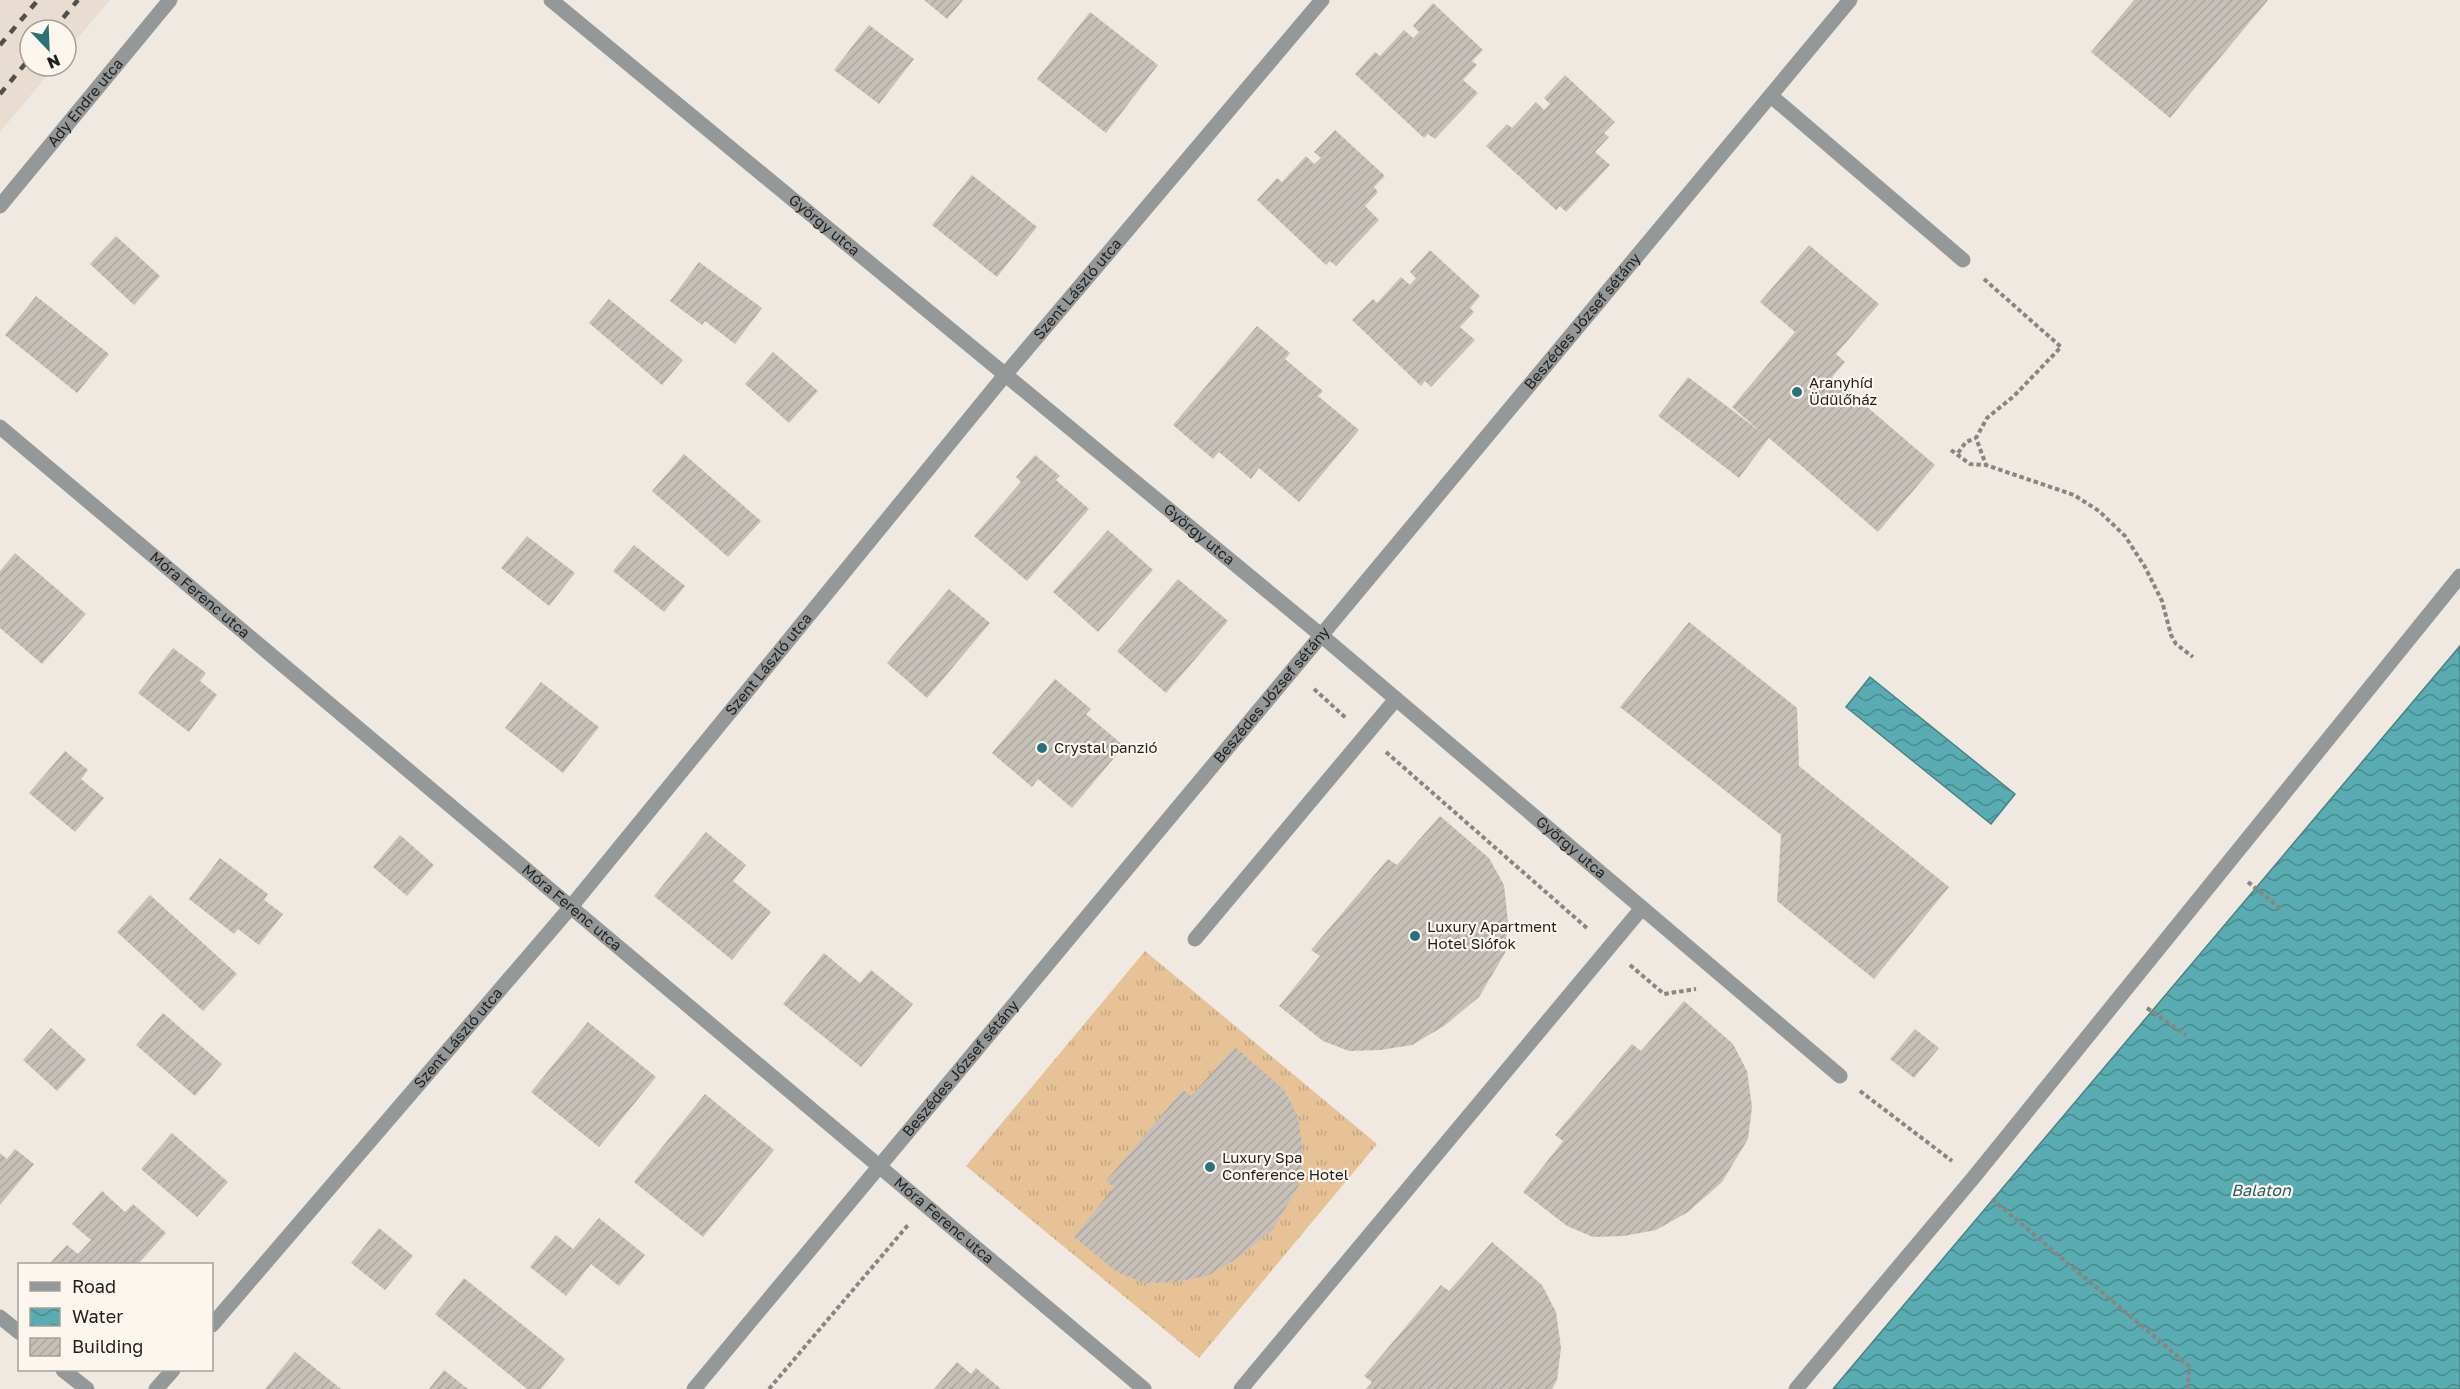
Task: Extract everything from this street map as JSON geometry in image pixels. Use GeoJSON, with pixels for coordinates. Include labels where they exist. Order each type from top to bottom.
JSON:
{"type":"FeatureCollection","features":[{"type":"Feature","properties":{"kind":"street","name":"Ady Endre utca"},"geometry":{"type":"LineString","coordinates":[[0,206],[170,0]]}},
{"type":"Feature","properties":{"kind":"street","name":"György utca"},"geometry":{"type":"LineString","coordinates":[[551,0],[1322,636],[1840,1076]]}},
{"type":"Feature","properties":{"kind":"street","name":"Szent László utca"},"geometry":{"type":"LineString","coordinates":[[213,1324],[570,908],[1005,375],[1322,0]]}},
{"type":"Feature","properties":{"kind":"street","name":"Beszédes József sétány"},"geometry":{"type":"LineString","coordinates":[[694,1389],[1850,0]]}},
{"type":"Feature","properties":{"kind":"street"},"geometry":{"type":"LineString","coordinates":[[1771,96],[1963,260]]}},
{"type":"Feature","properties":{"kind":"street","name":"Móra Ferenc utca"},"geometry":{"type":"LineString","coordinates":[[0,427],[1144,1389]]}},
{"type":"Feature","properties":{"kind":"street"},"geometry":{"type":"LineString","coordinates":[[1796,1389],[1974,1177],[2460,576]]}},
{"type":"Feature","properties":{"kind":"street"},"geometry":{"type":"LineString","coordinates":[[1194,939],[1396,699]]}},
{"type":"Feature","properties":{"kind":"street"},"geometry":{"type":"LineString","coordinates":[[1241,1389],[1642,908]]}},
{"type":"Feature","properties":{"kind":"street"},"geometry":{"type":"LineString","coordinates":[[0,1317],[18,1332]]}},
{"type":"Feature","properties":{"kind":"street"},"geometry":{"type":"LineString","coordinates":[[64,1371],[87,1389]]}},
{"type":"Feature","properties":{"kind":"street"},"geometry":{"type":"LineString","coordinates":[[156,1389],[172,1371]]}},
{"type":"Feature","properties":{"kind":"path"},"geometry":{"type":"LineString","coordinates":[[1958,453],[1966,442],[1976,438],[1987,418],[2014,396],[2061,347],[1963,260]]}},
{"type":"Feature","properties":{"kind":"path"},"geometry":{"type":"LineString","coordinates":[[1976,438],[1986,465]]}},
{"type":"Feature","properties":{"kind":"path"},"geometry":{"type":"LineString","coordinates":[[1951,450],[1970,464],[1986,465],[2074,495],[2099,511],[2125,536],[2145,567],[2162,601],[2171,635],[2176,644],[2193,657]]}},
{"type":"Feature","properties":{"kind":"path"},"geometry":{"type":"LineString","coordinates":[[2226,865],[2282,910]]}},
{"type":"Feature","properties":{"kind":"path"},"geometry":{"type":"LineString","coordinates":[[2124,991],[2186,1035]]}},
{"type":"Feature","properties":{"kind":"path"},"geometry":{"type":"LineString","coordinates":[[1974,1177],[1996,1204],[2189,1366],[2187,1389]]}},
{"type":"Feature","properties":{"kind":"path"},"geometry":{"type":"LineString","coordinates":[[769,1389],[924,1205]]}},
{"type":"Feature","properties":{"kind":"shaded area"},"geometry":{"type":"Polygon","coordinates":[[[0,0],[110,0],[78,38],[78,18],[18,18],[18,78],[45,78],[0,132],[0,0]]]}},
{"type":"Feature","properties":{"kind":"green space"},"geometry":{"type":"Polygon","coordinates":[[[1145,951],[1377,1144],[1199,1358],[966,1166],[1145,951]]]}},
{"type":"Feature","properties":{"kind":"water","name":"Balaton"},"geometry":{"type":"Polygon","coordinates":[[[2460,646],[2460,1389],[1833,1389],[2460,646]]]}},
{"type":"Feature","properties":{"kind":"water"},"geometry":{"type":"Polygon","coordinates":[[[1870,677],[2015,794],[1991,824],[1846,707],[1870,677]]]}},
{"type":"Feature","properties":{"kind":"building"},"geometry":{"type":"Polygon","coordinates":[[[924,0],[963,0],[947,19],[924,0]]]}},
{"type":"Feature","properties":{"kind":"building"},"geometry":{"type":"Polygon","coordinates":[[[2134,0],[2268,0],[2170,118],[2091,52],[2134,0]]]}},
{"type":"Feature","properties":{"kind":"building"},"geometry":{"type":"Polygon","coordinates":[[[1433,3],[1483,50],[1472,61],[1477,65],[1463,80],[1478,93],[1435,139],[1428,134],[1424,138],[1355,74],[1375,52],[1380,56],[1404,30],[1413,38],[1419,32],[1413,26],[1433,3]]]}},
{"type":"Feature","properties":{"kind":"building"},"geometry":{"type":"Polygon","coordinates":[[[1090,12],[1158,65],[1106,133],[1037,79],[1090,12]]]}},
{"type":"Feature","properties":{"kind":"building"},"geometry":{"type":"Polygon","coordinates":[[[869,25],[914,59],[879,104],[834,70],[869,25]]]}},
{"type":"Feature","properties":{"kind":"building"},"geometry":{"type":"Polygon","coordinates":[[[1565,75],[1615,122],[1604,133],[1609,137],[1595,152],[1610,165],[1566,212],[1560,206],[1556,210],[1486,146],[1507,124],[1512,128],[1536,102],[1544,110],[1550,104],[1544,98],[1565,75]]]}},
{"type":"Feature","properties":{"kind":"building"},"geometry":{"type":"Polygon","coordinates":[[[1335,130],[1385,176],[1374,187],[1378,192],[1365,206],[1379,220],[1336,266],[1330,261],[1326,265],[1257,200],[1277,178],[1282,182],[1306,156],[1314,164],[1321,158],[1314,152],[1335,130]]]}},
{"type":"Feature","properties":{"kind":"building"},"geometry":{"type":"Polygon","coordinates":[[[972,175],[1037,227],[997,277],[932,225],[972,175]]]}},
{"type":"Feature","properties":{"kind":"building"},"geometry":{"type":"Polygon","coordinates":[[[116,236],[160,276],[134,305],[90,264],[116,236]]]}},
{"type":"Feature","properties":{"kind":"building","name":"Aranyhíd Üdülőház"},"geometry":{"type":"Polygon","coordinates":[[[1809,245],[1879,304],[1836,354],[1845,362],[1832,377],[1935,465],[1878,532],[1769,438],[1739,478],[1658,416],[1688,377],[1761,432],[1732,407],[1795,332],[1760,302],[1809,245]]]}},
{"type":"Feature","properties":{"kind":"building"},"geometry":{"type":"Polygon","coordinates":[[[1430,250],[1480,296],[1470,308],[1474,312],[1460,327],[1475,340],[1431,387],[1425,381],[1421,386],[1352,320],[1373,299],[1377,303],[1401,277],[1410,285],[1416,278],[1410,272],[1430,250]]]}},
{"type":"Feature","properties":{"kind":"building"},"geometry":{"type":"Polygon","coordinates":[[[699,262],[762,308],[735,344],[705,321],[702,325],[670,301],[699,262]]]}},
{"type":"Feature","properties":{"kind":"building"},"geometry":{"type":"Polygon","coordinates":[[[36,296],[109,354],[77,393],[5,335],[36,296]]]}},
{"type":"Feature","properties":{"kind":"building"},"geometry":{"type":"Polygon","coordinates":[[[609,299],[683,360],[662,385],[589,323],[609,299]]]}},
{"type":"Feature","properties":{"kind":"building"},"geometry":{"type":"Polygon","coordinates":[[[1257,326],[1290,353],[1285,359],[1323,391],[1318,396],[1359,430],[1299,502],[1259,468],[1251,479],[1219,452],[1213,459],[1173,425],[1257,326]]]}},
{"type":"Feature","properties":{"kind":"building"},"geometry":{"type":"Polygon","coordinates":[[[773,352],[818,391],[789,423],[745,384],[773,352]]]}},
{"type":"Feature","properties":{"kind":"building"},"geometry":{"type":"Polygon","coordinates":[[[684,454],[761,521],[728,557],[652,491],[684,454]]]}},
{"type":"Feature","properties":{"kind":"building"},"geometry":{"type":"Polygon","coordinates":[[[1035,455],[1060,476],[1056,480],[1089,509],[1027,581],[974,536],[1021,482],[1016,477],[1035,455]]]}},
{"type":"Feature","properties":{"kind":"building"},"geometry":{"type":"Polygon","coordinates":[[[1108,530],[1153,570],[1098,632],[1053,592],[1108,530]]]}},
{"type":"Feature","properties":{"kind":"building"},"geometry":{"type":"Polygon","coordinates":[[[527,536],[575,573],[549,606],[501,568],[527,536]]]}},
{"type":"Feature","properties":{"kind":"building"},"geometry":{"type":"Polygon","coordinates":[[[634,545],[685,586],[664,612],[613,571],[634,545]]]}},
{"type":"Feature","properties":{"kind":"building"},"geometry":{"type":"Polygon","coordinates":[[[15,553],[86,614],[42,664],[0,628],[0,571],[15,553]]]}},
{"type":"Feature","properties":{"kind":"building"},"geometry":{"type":"Polygon","coordinates":[[[1178,579],[1228,621],[1166,693],[1117,651],[1178,579]]]}},
{"type":"Feature","properties":{"kind":"building"},"geometry":{"type":"Polygon","coordinates":[[[949,589],[990,623],[927,698],[887,663],[949,589]]]}},
{"type":"Feature","properties":{"kind":"building"},"geometry":{"type":"Polygon","coordinates":[[[1689,622],[1797,708],[1799,766],[1949,887],[1874,979],[1777,901],[1781,835],[1620,707],[1689,622]]]}},
{"type":"Feature","properties":{"kind":"building"},"geometry":{"type":"Polygon","coordinates":[[[173,648],[206,673],[200,681],[217,695],[189,732],[138,693],[173,648]]]}},
{"type":"Feature","properties":{"kind":"building"},"geometry":{"type":"Polygon","coordinates":[[[1055,679],[1091,709],[1086,714],[1124,746],[1072,808],[1038,779],[1032,787],[992,753],[1055,679]]]}},
{"type":"Feature","properties":{"kind":"building"},"geometry":{"type":"Polygon","coordinates":[[[541,682],[599,727],[563,773],[505,728],[541,682]]]}},
{"type":"Feature","properties":{"kind":"building"},"geometry":{"type":"Polygon","coordinates":[[[65,751],[88,770],[81,779],[104,798],[75,832],[29,793],[65,751]]]}},
{"type":"Feature","properties":{"kind":"building","name":"Luxury Apartment Hotel Siófok"},"geometry":{"type":"Polygon","coordinates":[[[1440,816],[1489,858],[1504,885],[1508,922],[1505,953],[1479,997],[1444,1026],[1412,1045],[1380,1050],[1349,1051],[1323,1041],[1279,1006],[1320,956],[1311,950],[1388,859],[1397,865],[1440,816]]]}},
{"type":"Feature","properties":{"kind":"building"},"geometry":{"type":"Polygon","coordinates":[[[706,832],[746,865],[733,881],[771,912],[732,960],[654,896],[706,832]]]}},
{"type":"Feature","properties":{"kind":"building"},"geometry":{"type":"Polygon","coordinates":[[[400,835],[434,865],[407,896],[373,867],[400,835]]]}},
{"type":"Feature","properties":{"kind":"building"},"geometry":{"type":"Polygon","coordinates":[[[220,858],[268,894],[264,900],[283,914],[259,945],[238,929],[234,934],[189,899],[220,858]]]}},
{"type":"Feature","properties":{"kind":"building"},"geometry":{"type":"Polygon","coordinates":[[[150,895],[237,974],[203,1011],[117,932],[150,895]]]}},
{"type":"Feature","properties":{"kind":"building"},"geometry":{"type":"Polygon","coordinates":[[[824,953],[860,983],[871,970],[913,1004],[861,1067],[783,1004],[824,953]]]}},
{"type":"Feature","properties":{"kind":"building"},"geometry":{"type":"Polygon","coordinates":[[[1684,1001],[1733,1044],[1747,1071],[1752,1107],[1748,1139],[1722,1182],[1688,1212],[1656,1230],[1624,1236],[1593,1237],[1567,1226],[1523,1192],[1563,1141],[1555,1135],[1632,1044],[1641,1051],[1684,1001]]]}},
{"type":"Feature","properties":{"kind":"building"},"geometry":{"type":"Polygon","coordinates":[[[163,1013],[222,1064],[195,1096],[136,1045],[163,1013]]]}},
{"type":"Feature","properties":{"kind":"building"},"geometry":{"type":"Polygon","coordinates":[[[588,1022],[656,1077],[599,1147],[531,1092],[588,1022]]]}},
{"type":"Feature","properties":{"kind":"building"},"geometry":{"type":"Polygon","coordinates":[[[51,1028],[86,1060],[57,1091],[23,1060],[51,1028]]]}},
{"type":"Feature","properties":{"kind":"building"},"geometry":{"type":"Polygon","coordinates":[[[1915,1029],[1939,1048],[1914,1078],[1890,1059],[1915,1029]]]}},
{"type":"Feature","properties":{"kind":"building","name":"Luxury Spa Conference Hotel"},"geometry":{"type":"Polygon","coordinates":[[[1235,1047],[1284,1090],[1298,1117],[1303,1153],[1299,1185],[1273,1229],[1239,1257],[1207,1276],[1175,1282],[1144,1283],[1117,1272],[1074,1237],[1114,1187],[1106,1181],[1183,1090],[1191,1096],[1235,1047]]]}},
{"type":"Feature","properties":{"kind":"building"},"geometry":{"type":"Polygon","coordinates":[[[705,1094],[774,1150],[703,1237],[634,1182],[705,1094]]]}},
{"type":"Feature","properties":{"kind":"building"},"geometry":{"type":"Polygon","coordinates":[[[172,1133],[228,1182],[197,1217],[141,1169],[172,1133]]]}},
{"type":"Feature","properties":{"kind":"building"},"geometry":{"type":"Polygon","coordinates":[[[15,1149],[34,1164],[0,1205],[0,1153],[7,1159],[15,1149]]]}},
{"type":"Feature","properties":{"kind":"building"},"geometry":{"type":"Polygon","coordinates":[[[102,1191],[125,1212],[133,1204],[166,1233],[139,1263],[50,1263],[67,1245],[78,1254],[91,1240],[72,1224],[102,1191]]]}},
{"type":"Feature","properties":{"kind":"building"},"geometry":{"type":"Polygon","coordinates":[[[599,1218],[645,1255],[619,1286],[591,1264],[566,1296],[530,1267],[556,1235],[573,1249],[599,1218]]]}},
{"type":"Feature","properties":{"kind":"building"},"geometry":{"type":"Polygon","coordinates":[[[379,1228],[413,1256],[385,1290],[351,1263],[379,1228]]]}},
{"type":"Feature","properties":{"kind":"building"},"geometry":{"type":"Polygon","coordinates":[[[1492,1242],[1542,1285],[1556,1312],[1561,1348],[1557,1380],[1552,1389],[1366,1389],[1372,1382],[1364,1376],[1441,1285],[1449,1291],[1492,1242]]]}},
{"type":"Feature","properties":{"kind":"building"},"geometry":{"type":"Polygon","coordinates":[[[464,1278],[565,1359],[541,1389],[527,1389],[435,1314],[464,1278]]]}},
{"type":"Feature","properties":{"kind":"building"},"geometry":{"type":"Polygon","coordinates":[[[295,1352],[341,1389],[265,1389],[295,1352]]]}},
{"type":"Feature","properties":{"kind":"building"},"geometry":{"type":"Polygon","coordinates":[[[957,1362],[971,1374],[976,1368],[1001,1389],[934,1389],[957,1362]]]}},
{"type":"Feature","properties":{"kind":"building"},"geometry":{"type":"Polygon","coordinates":[[[444,1370],[468,1389],[429,1389],[444,1370]]]}},
{"type":"Feature","properties":{"kind":"railway"},"geometry":{"type":"LineString","coordinates":[[0,45],[38,0]]}},
{"type":"Feature","properties":{"kind":"railway"},"geometry":{"type":"LineString","coordinates":[[63,18],[78,0]]}},
{"type":"Feature","properties":{"kind":"railway"},"geometry":{"type":"LineString","coordinates":[[0,94],[18,72]]}},
{"type":"Feature","properties":{"kind":"place","name":"Aranyhíd Üdülőház"},"geometry":{"type":"Point","coordinates":[1797,392]}},
{"type":"Feature","properties":{"kind":"place","name":"Crystal panzió"},"geometry":{"type":"Point","coordinates":[1042,748]}},
{"type":"Feature","properties":{"kind":"place","name":"Luxury Apartment Hotel Siófok"},"geometry":{"type":"Point","coordinates":[1415,936]}},
{"type":"Feature","properties":{"kind":"place","name":"Luxury Spa Conference Hotel"},"geometry":{"type":"Point","coordinates":[1210,1167]}}]}
